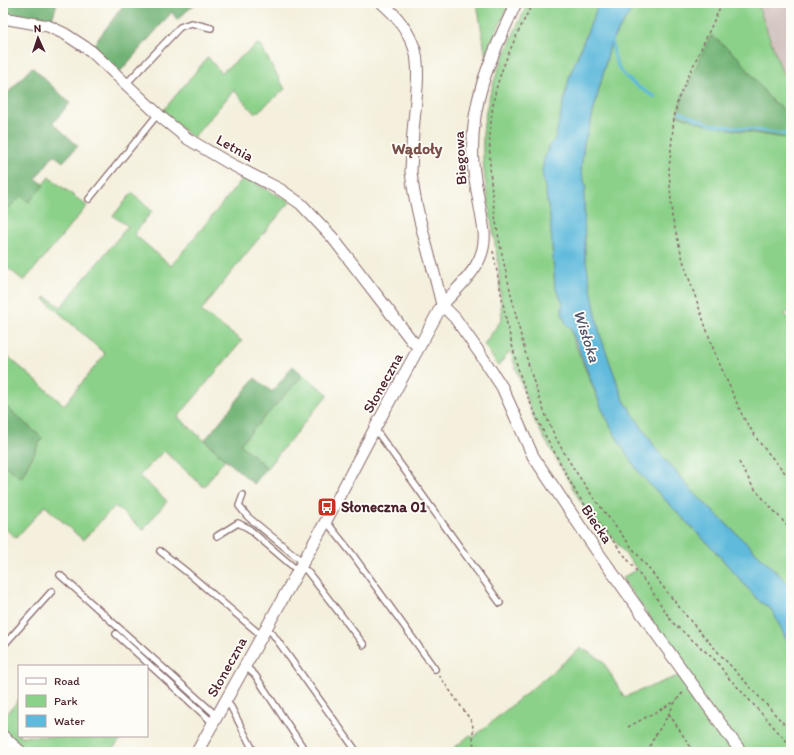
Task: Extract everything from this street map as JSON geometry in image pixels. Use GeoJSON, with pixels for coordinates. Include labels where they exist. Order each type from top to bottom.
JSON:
{"type":"FeatureCollection","features":[{"type":"Feature","properties":{"kind":"street","name":"Biegowa"},"geometry":{"type":"LineString","coordinates":[[442,306],[475,267],[480,260],[483,251],[484,232],[473,161],[475,115],[480,88],[486,71],[516,3]]}},
{"type":"Feature","properties":{"kind":"street"},"geometry":{"type":"LineString","coordinates":[[387,4],[411,39],[415,52],[417,77],[411,171],[417,207],[442,306]]}},
{"type":"Feature","properties":{"kind":"street","name":"Letnia"},"geometry":{"type":"LineString","coordinates":[[3,18],[48,26],[65,34],[91,51],[158,114],[188,139],[227,162],[280,190],[301,204],[332,236],[412,341],[419,347]]}},
{"type":"Feature","properties":{"kind":"street","name":"Słoneczna"},"geometry":{"type":"LineString","coordinates":[[197,752],[301,566],[442,306]]}},
{"type":"Feature","properties":{"kind":"street","name":"Biecka"},"geometry":{"type":"LineString","coordinates":[[442,306],[455,318],[502,387],[534,456],[594,547],[742,752]]}},
{"type":"Feature","properties":{"kind":"street"},"geometry":{"type":"LineString","coordinates":[[3,736],[21,752]]}},
{"type":"Feature","properties":{"kind":"lane"},"geometry":{"type":"LineString","coordinates":[[126,84],[180,27],[190,23],[211,28]]}},
{"type":"Feature","properties":{"kind":"lane"},"geometry":{"type":"LineString","coordinates":[[89,200],[158,114]]}},
{"type":"Feature","properties":{"kind":"lane"},"geometry":{"type":"LineString","coordinates":[[375,428],[500,603]]}},
{"type":"Feature","properties":{"kind":"lane"},"geometry":{"type":"LineString","coordinates":[[243,495],[239,506],[248,517],[307,571],[364,644]]}},
{"type":"Feature","properties":{"kind":"lane"},"geometry":{"type":"LineString","coordinates":[[326,520],[435,668]]}},
{"type":"Feature","properties":{"kind":"lane"},"geometry":{"type":"LineString","coordinates":[[217,536],[238,523],[248,528],[301,566]]}},
{"type":"Feature","properties":{"kind":"lane"},"geometry":{"type":"LineString","coordinates":[[160,551],[264,632],[272,633],[357,752]]}},
{"type":"Feature","properties":{"kind":"lane"},"geometry":{"type":"LineString","coordinates":[[60,575],[215,719]]}},
{"type":"Feature","properties":{"kind":"lane"},"geometry":{"type":"LineString","coordinates":[[3,646],[52,591]]}},
{"type":"Feature","properties":{"kind":"lane"},"geometry":{"type":"LineString","coordinates":[[116,634],[215,719]]}},
{"type":"Feature","properties":{"kind":"lane"},"geometry":{"type":"LineString","coordinates":[[245,666],[255,675],[306,752]]}},
{"type":"Feature","properties":{"kind":"lane"},"geometry":{"type":"LineString","coordinates":[[225,701],[231,707],[253,750],[257,752]]}},
{"type":"Feature","properties":{"kind":"path"},"geometry":{"type":"LineString","coordinates":[[533,3],[508,55],[494,98],[491,118],[490,166],[492,194],[502,257],[518,325],[544,410],[555,435],[578,474],[618,530],[700,632],[791,732]]}},
{"type":"Feature","properties":{"kind":"path"},"geometry":{"type":"LineString","coordinates":[[722,3],[678,98],[674,118],[669,169],[672,217],[684,264],[714,351],[743,417],[759,442],[791,480]]}},
{"type":"Feature","properties":{"kind":"path"},"geometry":{"type":"LineString","coordinates":[[491,253],[492,248],[507,324],[525,391],[544,432],[578,496],[650,588],[672,622],[715,660],[727,677],[791,746]]}},
{"type":"Feature","properties":{"kind":"path"},"geometry":{"type":"LineString","coordinates":[[739,462],[753,486],[791,530]]}},
{"type":"Feature","properties":{"kind":"path"},"geometry":{"type":"LineString","coordinates":[[435,668],[472,722],[472,741],[477,752]]}},
{"type":"Feature","properties":{"kind":"path"},"geometry":{"type":"LineString","coordinates":[[648,752],[652,740],[669,714],[678,696],[693,684]]}},
{"type":"Feature","properties":{"kind":"path"},"geometry":{"type":"LineString","coordinates":[[628,727],[676,701]]}},
{"type":"Feature","properties":{"kind":"path"},"geometry":{"type":"LineString","coordinates":[[669,714],[694,752]]}},
{"type":"Feature","properties":{"kind":"shaded area"},"geometry":{"type":"Polygon","coordinates":[[[757,3],[791,3],[791,85],[784,77],[757,3]]]}},
{"type":"Feature","properties":{"kind":"green space"},"geometry":{"type":"Polygon","coordinates":[[[3,3],[57,3],[51,23],[3,15],[3,3]]]}},
{"type":"Feature","properties":{"kind":"green space"},"geometry":{"type":"Polygon","coordinates":[[[125,3],[196,3],[177,20],[172,12],[119,73],[92,47],[125,3]]]}},
{"type":"Feature","properties":{"kind":"green space"},"geometry":{"type":"Polygon","coordinates":[[[477,3],[510,3],[490,44],[486,58],[477,3]]]}},
{"type":"Feature","properties":{"kind":"green space"},"geometry":{"type":"Polygon","coordinates":[[[528,3],[599,3],[570,75],[555,139],[550,144],[544,159],[542,172],[550,217],[555,287],[563,303],[575,344],[602,409],[619,442],[640,474],[715,551],[759,601],[771,609],[786,639],[791,645],[791,752],[449,752],[470,735],[474,738],[581,648],[602,660],[624,697],[688,672],[622,578],[637,569],[615,541],[586,511],[535,422],[510,351],[498,366],[484,344],[502,319],[497,258],[484,170],[484,123],[496,76],[528,3]]]}},
{"type":"Feature","properties":{"kind":"green space"},"geometry":{"type":"Polygon","coordinates":[[[636,3],[757,3],[784,77],[791,85],[791,115],[770,99],[738,57],[728,129],[791,139],[791,310],[784,315],[791,319],[791,586],[694,493],[656,449],[623,399],[600,335],[585,256],[584,196],[586,187],[581,171],[584,143],[611,42],[636,3]]]}},
{"type":"Feature","properties":{"kind":"green space"},"geometry":{"type":"Polygon","coordinates":[[[711,35],[738,57],[770,99],[791,115],[791,139],[704,124],[677,115],[683,95],[711,35]]]}},
{"type":"Feature","properties":{"kind":"green space"},"geometry":{"type":"Polygon","coordinates":[[[259,43],[285,89],[255,114],[234,90],[193,138],[162,112],[208,57],[221,73],[259,43]]]}},
{"type":"Feature","properties":{"kind":"green space"},"geometry":{"type":"Polygon","coordinates":[[[32,67],[70,103],[53,123],[78,146],[63,162],[54,155],[36,178],[44,185],[29,202],[21,196],[3,214],[3,98],[32,67]]]}},
{"type":"Feature","properties":{"kind":"green space"},"geometry":{"type":"Polygon","coordinates":[[[49,177],[87,206],[24,281],[3,264],[3,214],[21,195],[29,202],[49,177]]]}},
{"type":"Feature","properties":{"kind":"green space"},"geometry":{"type":"Polygon","coordinates":[[[244,177],[290,202],[245,255],[201,311],[242,341],[178,417],[225,459],[204,487],[164,451],[139,476],[167,501],[143,530],[115,506],[83,540],[45,506],[16,538],[3,527],[3,464],[21,478],[42,438],[3,404],[3,352],[64,405],[105,354],[44,299],[46,297],[61,307],[128,226],[113,216],[132,193],[152,211],[134,234],[171,266],[244,177]]]}},
{"type":"Feature","properties":{"kind":"green space"},"geometry":{"type":"Polygon","coordinates":[[[293,366],[303,375],[240,444],[267,468],[254,484],[205,440],[255,378],[272,392],[293,366]]]}},
{"type":"Feature","properties":{"kind":"green space"},"geometry":{"type":"Polygon","coordinates":[[[303,375],[328,394],[267,468],[240,444],[303,375]]]}},
{"type":"Feature","properties":{"kind":"green space"},"geometry":{"type":"Polygon","coordinates":[[[3,404],[42,438],[21,478],[3,464],[3,404]]]}},
{"type":"Feature","properties":{"kind":"green space"},"geometry":{"type":"Polygon","coordinates":[[[18,700],[18,737],[123,737],[110,752],[29,752],[3,729],[3,719],[18,700]]]}},
{"type":"Feature","properties":{"kind":"water","name":"Wisłoka"},"geometry":{"type":"Polygon","coordinates":[[[599,3],[636,3],[611,42],[584,143],[581,170],[586,187],[584,196],[585,256],[600,335],[623,399],[656,449],[694,493],[791,586],[791,645],[786,639],[771,609],[759,601],[715,551],[640,474],[619,442],[602,409],[571,329],[566,324],[563,317],[563,303],[555,287],[550,217],[542,172],[544,159],[550,144],[555,139],[570,75],[599,3]]]}},
{"type":"Feature","properties":{"kind":"waterway"},"geometry":{"type":"LineString","coordinates":[[611,39],[616,61],[620,69],[628,79],[655,97]]}},
{"type":"Feature","properties":{"kind":"waterway"},"geometry":{"type":"LineString","coordinates":[[680,112],[710,124],[791,135]]}},
{"type":"Feature","properties":{"kind":"place","name":"Słoneczna 01"},"geometry":{"type":"Point","coordinates":[327,507]}},
{"type":"Feature","properties":{"kind":"district","name":"Wądoły"},"geometry":{"type":"Point","coordinates":[417,148]}}]}
